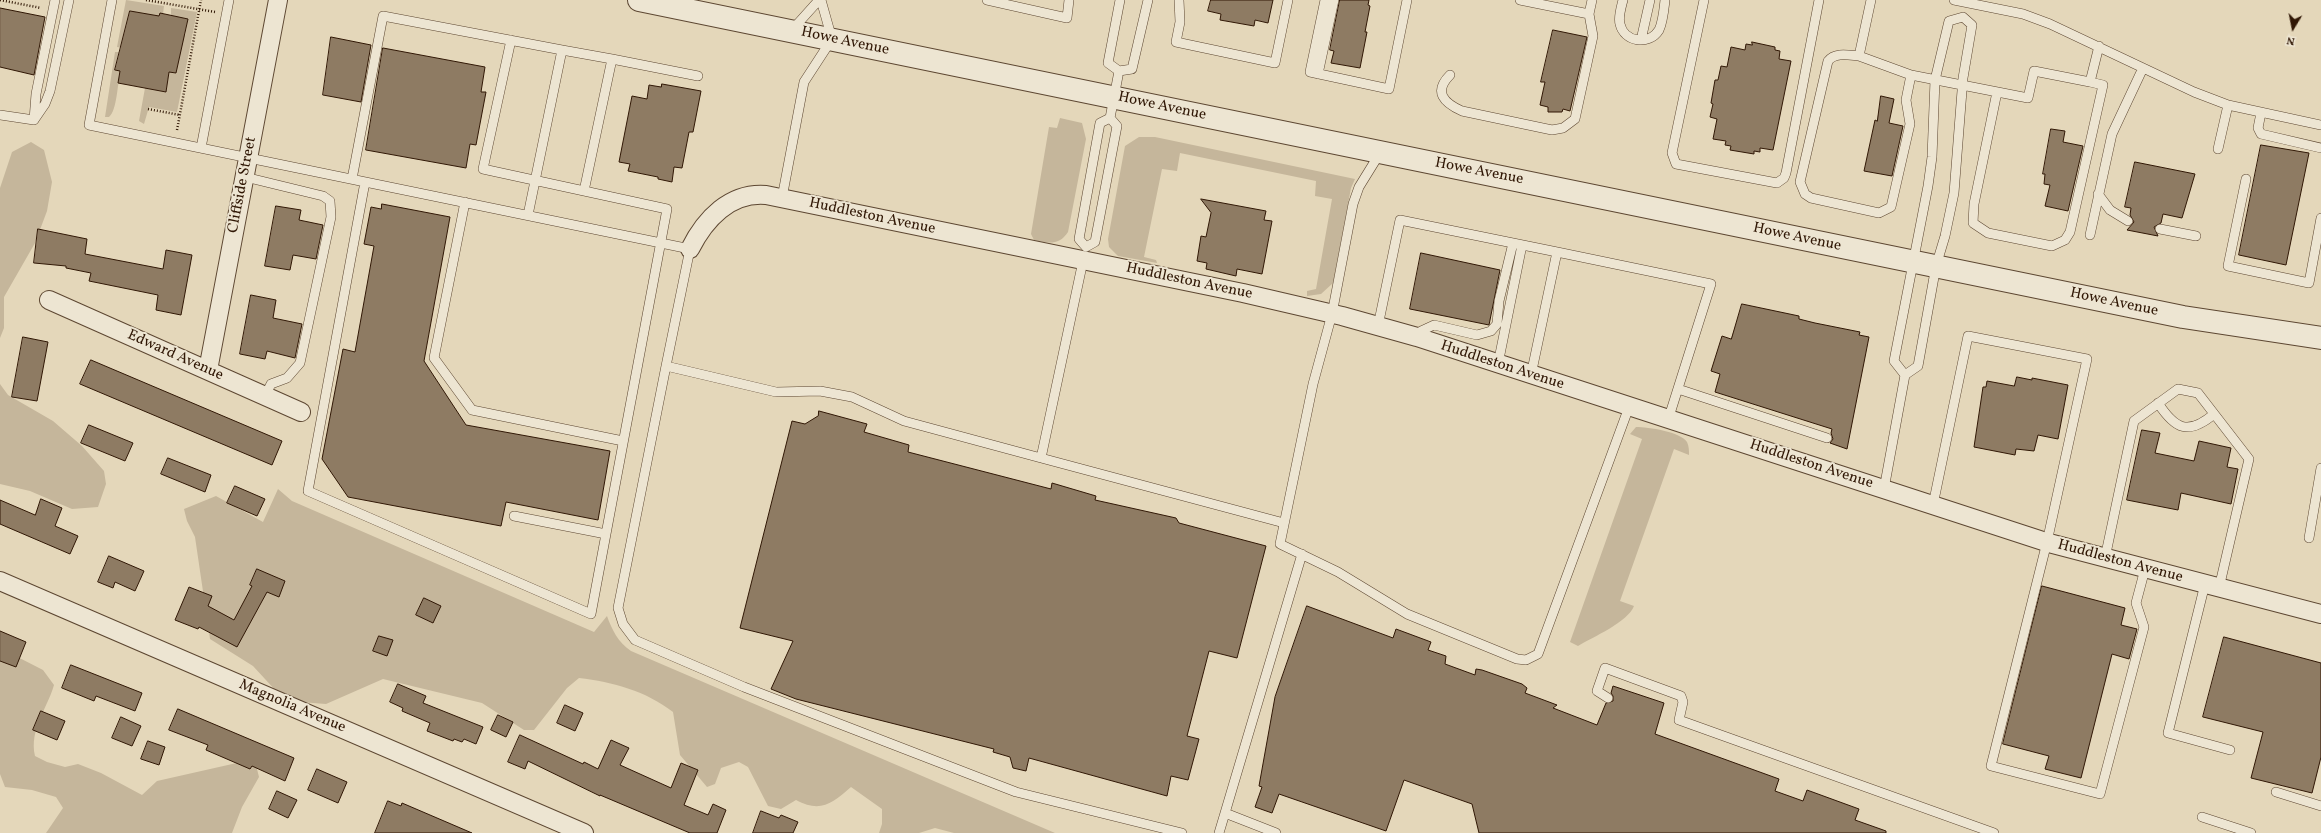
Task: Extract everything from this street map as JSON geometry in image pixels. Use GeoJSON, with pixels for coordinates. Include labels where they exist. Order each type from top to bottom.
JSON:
{"type":"FeatureCollection","features":[{"type":"Feature","properties":{"kind":"street","name":"Cliffside Street"},"geometry":{"type":"LineString","coordinates":[[208,370],[278,0]]}},
{"type":"Feature","properties":{"kind":"street","name":"Howe Avenue"},"geometry":{"type":"LineString","coordinates":[[639,0],[2183,317],[2321,338]]}},
{"type":"Feature","properties":{"kind":"street","name":"Huddleston Avenue"},"geometry":{"type":"LineString","coordinates":[[690,249],[702,228],[717,211],[746,196],[758,194],[1243,293],[1332,314],[1417,337],[1668,420],[2047,542],[2321,614]]}},
{"type":"Feature","properties":{"kind":"street","name":"Edward Avenue"},"geometry":{"type":"LineString","coordinates":[[49,300],[301,412]]}},
{"type":"Feature","properties":{"kind":"street","name":"Magnolia Avenue"},"geometry":{"type":"LineString","coordinates":[[0,581],[584,833]]}},
{"type":"Feature","properties":{"kind":"lane"},"geometry":{"type":"LineString","coordinates":[[34,120],[36,94],[55,0]]}},
{"type":"Feature","properties":{"kind":"lane"},"geometry":{"type":"LineString","coordinates":[[34,120],[45,104],[50,91],[68,0]]}},
{"type":"Feature","properties":{"kind":"lane"},"geometry":{"type":"LineString","coordinates":[[112,0],[89,125],[690,249],[618,608],[623,624],[635,640],[744,687],[1016,792],[1182,833]]}},
{"type":"Feature","properties":{"kind":"lane"},"geometry":{"type":"LineString","coordinates":[[201,148],[229,0]]}},
{"type":"Feature","properties":{"kind":"lane"},"geometry":{"type":"LineString","coordinates":[[782,198],[804,82],[832,39],[820,0],[791,31]]}},
{"type":"Feature","properties":{"kind":"lane"},"geometry":{"type":"LineString","coordinates":[[992,1],[1067,18],[1069,0]]}},
{"type":"Feature","properties":{"kind":"lane"},"geometry":{"type":"LineString","coordinates":[[1120,0],[1108,63],[1119,71],[1132,69],[1148,0]]}},
{"type":"Feature","properties":{"kind":"lane"},"geometry":{"type":"LineString","coordinates":[[1179,0],[1180,22],[1176,42],[1275,63],[1288,0]]}},
{"type":"Feature","properties":{"kind":"lane"},"geometry":{"type":"LineString","coordinates":[[1325,0],[1310,72],[1389,89],[1407,0]]}},
{"type":"Feature","properties":{"kind":"lane"},"geometry":{"type":"LineString","coordinates":[[1318,74],[1334,0]]}},
{"type":"Feature","properties":{"kind":"lane"},"geometry":{"type":"LineString","coordinates":[[1521,0],[1590,14]]}},
{"type":"Feature","properties":{"kind":"lane"},"geometry":{"type":"LineString","coordinates":[[1450,75],[1443,82],[1441,91],[1445,101],[1450,106],[1552,130],[1563,128],[1575,119],[1593,36],[1590,14],[1592,0]]}},
{"type":"Feature","properties":{"kind":"lane"},"geometry":{"type":"LineString","coordinates":[[1623,0],[1619,18],[1621,28],[1632,40],[1641,40],[1651,37],[1660,29],[1666,0]]}},
{"type":"Feature","properties":{"kind":"lane"},"geometry":{"type":"LineString","coordinates":[[1641,40],[1650,0]]}},
{"type":"Feature","properties":{"kind":"lane"},"geometry":{"type":"LineString","coordinates":[[1704,0],[1672,154],[1674,162],[1676,164],[1777,183],[1784,178],[1786,173],[1819,0]]}},
{"type":"Feature","properties":{"kind":"lane"},"geometry":{"type":"LineString","coordinates":[[1859,56],[1871,0]]}},
{"type":"Feature","properties":{"kind":"lane"},"geometry":{"type":"LineString","coordinates":[[1954,0],[2036,18],[2099,46],[2194,92],[2228,105],[2321,125]]}},
{"type":"Feature","properties":{"kind":"lane"},"geometry":{"type":"LineString","coordinates":[[1963,17],[1966,2]]}},
{"type":"Feature","properties":{"kind":"lane"},"geometry":{"type":"LineString","coordinates":[[352,179],[383,16],[698,76]]}},
{"type":"Feature","properties":{"kind":"lane"},"geometry":{"type":"LineString","coordinates":[[1884,489],[1904,375],[1894,361],[1914,262],[1932,157],[1935,80],[1949,21],[1963,17]]}},
{"type":"Feature","properties":{"kind":"lane"},"geometry":{"type":"LineString","coordinates":[[1904,375],[1918,366],[1936,266],[1954,193],[1962,84],[1972,25],[1963,17]]}},
{"type":"Feature","properties":{"kind":"lane"},"geometry":{"type":"LineString","coordinates":[[365,182],[308,491],[591,614],[667,209],[483,169],[511,40]]}},
{"type":"Feature","properties":{"kind":"lane"},"geometry":{"type":"LineString","coordinates":[[2090,82],[2099,46]]}},
{"type":"Feature","properties":{"kind":"lane"},"geometry":{"type":"LineString","coordinates":[[528,215],[562,50]]}},
{"type":"Feature","properties":{"kind":"lane"},"geometry":{"type":"LineString","coordinates":[[1911,75],[1906,100],[1910,124],[1891,207],[1880,213],[1811,198],[1805,194],[1800,182],[1828,61],[1832,56],[1859,56],[1911,75],[2028,98],[2034,71],[2103,85],[2070,232],[2065,240],[2052,246],[1988,233],[1973,223],[1974,204],[1997,92]]}},
{"type":"Feature","properties":{"kind":"lane"},"geometry":{"type":"LineString","coordinates":[[584,191],[612,59]]}},
{"type":"Feature","properties":{"kind":"lane"},"geometry":{"type":"LineString","coordinates":[[2090,235],[2112,134],[2143,68]]}},
{"type":"Feature","properties":{"kind":"lane"},"geometry":{"type":"LineString","coordinates":[[1110,118],[1100,123],[1080,239],[1086,248],[1095,242],[1116,134],[1117,126],[1110,118],[1119,71]]}},
{"type":"Feature","properties":{"kind":"lane"},"geometry":{"type":"LineString","coordinates":[[2218,149],[2228,105]]}},
{"type":"Feature","properties":{"kind":"lane"},"geometry":{"type":"LineString","coordinates":[[2261,113],[2258,128],[2261,134],[2321,148]]}},
{"type":"Feature","properties":{"kind":"lane"},"geometry":{"type":"LineString","coordinates":[[0,114],[34,120]]}},
{"type":"Feature","properties":{"kind":"lane"},"geometry":{"type":"LineString","coordinates":[[1381,152],[1359,187],[1353,204],[1332,314],[1312,384],[1280,544],[1338,572],[1407,614],[1517,659],[1530,659],[1538,654],[1629,407]]}},
{"type":"Feature","properties":{"kind":"lane"},"geometry":{"type":"LineString","coordinates":[[245,177],[324,196],[330,201],[331,217],[300,363],[288,378],[271,384],[264,396]]}},
{"type":"Feature","properties":{"kind":"lane"},"geometry":{"type":"LineString","coordinates":[[2246,179],[2228,266],[2308,283],[2321,218]]}},
{"type":"Feature","properties":{"kind":"lane"},"geometry":{"type":"LineString","coordinates":[[2098,194],[2110,210],[2128,221]]}},
{"type":"Feature","properties":{"kind":"lane"},"geometry":{"type":"LineString","coordinates":[[465,202],[434,358],[472,410],[623,441]]}},
{"type":"Feature","properties":{"kind":"lane"},"geometry":{"type":"LineString","coordinates":[[1378,326],[1400,220],[1711,284],[1668,420]]}},
{"type":"Feature","properties":{"kind":"lane"},"geometry":{"type":"LineString","coordinates":[[2160,229],[2196,236]]}},
{"type":"Feature","properties":{"kind":"lane"},"geometry":{"type":"LineString","coordinates":[[1417,337],[1421,331],[1434,325],[1477,335],[1491,331],[1496,324],[1499,301],[1513,243]]}},
{"type":"Feature","properties":{"kind":"lane"},"geometry":{"type":"LineString","coordinates":[[1498,364],[1522,245]]}},
{"type":"Feature","properties":{"kind":"lane"},"geometry":{"type":"LineString","coordinates":[[1531,375],[1557,252]]}},
{"type":"Feature","properties":{"kind":"lane"},"geometry":{"type":"LineString","coordinates":[[1041,458],[1083,261]]}},
{"type":"Feature","properties":{"kind":"lane"},"geometry":{"type":"LineString","coordinates":[[1933,505],[1968,336],[2087,359],[2047,542],[1991,766],[2100,794],[2144,628],[2136,603],[2146,569]]}},
{"type":"Feature","properties":{"kind":"lane"},"geometry":{"type":"LineString","coordinates":[[666,366],[776,392],[820,391],[852,397],[904,421],[1284,523]]}},
{"type":"Feature","properties":{"kind":"lane"},"geometry":{"type":"LineString","coordinates":[[2105,558],[2134,421],[2178,389],[2198,393],[2248,459],[2168,733],[2230,750]]}},
{"type":"Feature","properties":{"kind":"lane"},"geometry":{"type":"LineString","coordinates":[[1678,390],[1827,438]]}},
{"type":"Feature","properties":{"kind":"lane"},"geometry":{"type":"LineString","coordinates":[[2158,403],[2168,418],[2177,425],[2188,427],[2199,426],[2214,414]]}},
{"type":"Feature","properties":{"kind":"lane"},"geometry":{"type":"LineString","coordinates":[[2309,538],[2321,468]]}},
{"type":"Feature","properties":{"kind":"lane"},"geometry":{"type":"LineString","coordinates":[[514,516],[606,534]]}},
{"type":"Feature","properties":{"kind":"lane"},"geometry":{"type":"LineString","coordinates":[[1219,833],[1302,554]]}},
{"type":"Feature","properties":{"kind":"lane"},"geometry":{"type":"LineString","coordinates":[[1608,698],[1597,691],[1605,668],[1681,696],[1683,702],[1679,720],[1994,833]]}},
{"type":"Feature","properties":{"kind":"lane"},"geometry":{"type":"LineString","coordinates":[[2276,792],[2321,806]]}},
{"type":"Feature","properties":{"kind":"lane"},"geometry":{"type":"LineString","coordinates":[[1225,813],[1276,833]]}},
{"type":"Feature","properties":{"kind":"lane"},"geometry":{"type":"LineString","coordinates":[[2202,817],[2251,833]]}},
{"type":"Feature","properties":{"kind":"path"},"geometry":{"type":"LineString","coordinates":[[0,0],[43,9],[44,4]]}},
{"type":"Feature","properties":{"kind":"path"},"geometry":{"type":"LineString","coordinates":[[146,0],[215,12]]}},
{"type":"Feature","properties":{"kind":"path"},"geometry":{"type":"LineString","coordinates":[[177,130],[201,0]]}},
{"type":"Feature","properties":{"kind":"path"},"geometry":{"type":"LineString","coordinates":[[148,109],[180,115]]}},
{"type":"Feature","properties":{"kind":"shaded area"},"geometry":{"type":"Polygon","coordinates":[[[126,0],[164,6],[163,14],[160,14],[159,18],[137,12],[126,26],[123,48],[117,47],[126,0]]]}},
{"type":"Feature","properties":{"kind":"shaded area"},"geometry":{"type":"Polygon","coordinates":[[[171,8],[197,12],[177,112],[149,107],[144,124],[139,121],[145,88],[166,92],[169,72],[176,73],[183,36],[185,36],[188,19],[171,16],[171,8]]]}},
{"type":"Feature","properties":{"kind":"shaded area"},"geometry":{"type":"Polygon","coordinates":[[[115,52],[119,52],[115,70],[120,71],[117,96],[112,114],[109,117],[105,117],[115,52]]]}},
{"type":"Feature","properties":{"kind":"shaded area"},"geometry":{"type":"Polygon","coordinates":[[[1060,118],[1082,123],[1086,139],[1068,232],[1061,240],[1044,242],[1034,240],[1031,234],[1049,127],[1057,128],[1060,118]]]}},
{"type":"Feature","properties":{"kind":"shaded area"},"geometry":{"type":"Polygon","coordinates":[[[1139,137],[1155,137],[1355,179],[1351,188],[1333,283],[1321,294],[1307,296],[1307,291],[1316,289],[1332,199],[1315,196],[1316,181],[1180,153],[1177,171],[1162,169],[1144,257],[1156,260],[1157,263],[1118,256],[1109,247],[1108,239],[1125,146],[1139,137]]]}},
{"type":"Feature","properties":{"kind":"shaded area"},"geometry":{"type":"Polygon","coordinates":[[[31,142],[44,150],[52,182],[47,211],[35,243],[4,297],[4,328],[0,338],[0,188],[12,152],[31,142]]]}},
{"type":"Feature","properties":{"kind":"shaded area"},"geometry":{"type":"Polygon","coordinates":[[[0,384],[8,395],[53,421],[82,446],[104,471],[106,484],[98,507],[72,509],[30,491],[0,484],[0,384]]]}},
{"type":"Feature","properties":{"kind":"shaded area"},"geometry":{"type":"Polygon","coordinates":[[[1636,427],[1656,429],[1684,438],[1689,447],[1689,455],[1674,449],[1620,601],[1634,606],[1625,618],[1618,623],[1578,646],[1570,642],[1642,439],[1630,434],[1636,427]]]}},
{"type":"Feature","properties":{"kind":"shaded area"},"geometry":{"type":"Polygon","coordinates":[[[278,489],[292,501],[594,632],[607,616],[622,644],[631,651],[1055,833],[954,833],[935,828],[919,833],[879,833],[882,824],[882,809],[851,787],[838,798],[825,805],[812,806],[796,800],[781,809],[768,806],[748,767],[739,762],[721,768],[715,784],[707,787],[680,755],[673,712],[652,698],[617,685],[604,682],[579,678],[567,688],[534,730],[524,730],[482,703],[383,679],[326,704],[300,702],[277,692],[253,666],[210,639],[195,537],[187,521],[184,509],[216,496],[263,522],[278,489]]]}},
{"type":"Feature","properties":{"kind":"shaded area"},"geometry":{"type":"Polygon","coordinates":[[[0,648],[43,670],[54,685],[34,737],[35,756],[47,762],[65,767],[78,764],[101,773],[142,795],[157,781],[250,760],[256,765],[259,777],[242,807],[232,833],[46,833],[63,808],[56,797],[32,790],[5,787],[0,774],[0,648]]]}},
{"type":"Feature","properties":{"kind":"building"},"geometry":{"type":"Polygon","coordinates":[[[1211,0],[1273,0],[1268,23],[1255,20],[1254,26],[1220,20],[1221,14],[1208,11],[1211,0]]]}},
{"type":"Feature","properties":{"kind":"building"},"geometry":{"type":"Polygon","coordinates":[[[1340,0],[1369,0],[1368,5],[1370,6],[1365,32],[1367,32],[1360,68],[1331,63],[1334,51],[1330,50],[1340,0]]]}},
{"type":"Feature","properties":{"kind":"building"},"geometry":{"type":"Polygon","coordinates":[[[0,8],[45,17],[34,75],[0,67],[0,8]]]}},
{"type":"Feature","properties":{"kind":"building"},"geometry":{"type":"Polygon","coordinates":[[[130,11],[159,16],[160,13],[188,19],[176,73],[169,72],[166,92],[118,83],[120,71],[115,70],[130,11]]]}},
{"type":"Feature","properties":{"kind":"building"},"geometry":{"type":"Polygon","coordinates":[[[1553,30],[1587,37],[1570,111],[1563,109],[1562,112],[1548,112],[1548,107],[1540,105],[1545,82],[1541,82],[1553,30]]]}},
{"type":"Feature","properties":{"kind":"building"},"geometry":{"type":"Polygon","coordinates":[[[331,37],[371,45],[361,102],[323,95],[331,37]]]}},
{"type":"Feature","properties":{"kind":"building"},"geometry":{"type":"Polygon","coordinates":[[[1752,42],[1775,47],[1775,50],[1780,51],[1779,59],[1791,61],[1773,150],[1760,148],[1760,152],[1754,151],[1754,154],[1730,150],[1731,146],[1725,145],[1726,141],[1713,139],[1717,119],[1710,117],[1713,104],[1711,103],[1715,80],[1718,80],[1721,66],[1727,67],[1731,47],[1745,50],[1746,44],[1752,45],[1752,42]]]}},
{"type":"Feature","properties":{"kind":"building"},"geometry":{"type":"Polygon","coordinates":[[[383,48],[485,67],[481,92],[486,92],[476,145],[470,144],[466,168],[366,150],[383,48]]]}},
{"type":"Feature","properties":{"kind":"building"},"geometry":{"type":"Polygon","coordinates":[[[662,84],[701,91],[693,132],[689,132],[682,168],[674,167],[672,182],[658,179],[658,177],[628,171],[630,164],[619,162],[632,96],[647,99],[649,85],[661,87],[662,84]]]}},
{"type":"Feature","properties":{"kind":"building"},"geometry":{"type":"Polygon","coordinates":[[[1881,96],[1894,99],[1889,123],[1903,126],[1892,176],[1864,171],[1875,120],[1877,121],[1881,96]]]}},
{"type":"Feature","properties":{"kind":"building"},"geometry":{"type":"Polygon","coordinates":[[[2051,129],[2065,131],[2063,142],[2083,146],[2068,211],[2045,206],[2050,185],[2044,184],[2045,174],[2043,174],[2051,129]]]}},
{"type":"Feature","properties":{"kind":"building"},"geometry":{"type":"Polygon","coordinates":[[[2261,145],[2309,153],[2286,265],[2239,255],[2261,145]]]}},
{"type":"Feature","properties":{"kind":"building"},"geometry":{"type":"Polygon","coordinates":[[[2135,162],[2195,174],[2182,218],[2163,214],[2161,223],[2154,227],[2158,236],[2127,230],[2134,222],[2130,215],[2131,208],[2125,207],[2135,162]]]}},
{"type":"Feature","properties":{"kind":"building"},"geometry":{"type":"Polygon","coordinates":[[[1201,199],[1266,211],[1264,220],[1272,221],[1262,274],[1237,269],[1236,276],[1206,269],[1207,263],[1197,261],[1201,236],[1206,237],[1211,213],[1201,199]]]}},
{"type":"Feature","properties":{"kind":"building"},"geometry":{"type":"Polygon","coordinates":[[[382,204],[450,217],[424,361],[466,425],[610,451],[598,520],[506,502],[501,526],[348,497],[322,459],[343,349],[355,352],[374,246],[364,244],[371,207],[381,209],[382,204]]]}},
{"type":"Feature","properties":{"kind":"building"},"geometry":{"type":"Polygon","coordinates":[[[276,206],[301,210],[299,220],[323,225],[316,259],[293,255],[290,270],[265,266],[276,206]]]}},
{"type":"Feature","properties":{"kind":"building"},"geometry":{"type":"Polygon","coordinates":[[[38,229],[87,239],[85,254],[163,269],[166,250],[192,255],[181,315],[156,310],[158,295],[89,281],[91,273],[66,268],[66,266],[34,263],[38,229]]]}},
{"type":"Feature","properties":{"kind":"building"},"geometry":{"type":"Polygon","coordinates":[[[1421,253],[1500,270],[1489,325],[1410,309],[1421,253]]]}},
{"type":"Feature","properties":{"kind":"building"},"geometry":{"type":"Polygon","coordinates":[[[251,295],[276,300],[273,318],[302,324],[295,358],[267,351],[265,359],[240,354],[251,295]]]}},
{"type":"Feature","properties":{"kind":"building"},"geometry":{"type":"Polygon","coordinates":[[[1742,304],[1799,316],[1799,319],[1860,332],[1859,335],[1869,337],[1847,449],[1830,443],[1833,439],[1831,433],[1832,429],[1715,392],[1720,374],[1711,371],[1722,336],[1731,339],[1742,304]]]}},
{"type":"Feature","properties":{"kind":"building"},"geometry":{"type":"Polygon","coordinates":[[[23,337],[48,342],[37,401],[12,397],[23,337]]]}},
{"type":"Feature","properties":{"kind":"building"},"geometry":{"type":"Polygon","coordinates":[[[91,360],[282,441],[272,465],[80,384],[91,360]]]}},
{"type":"Feature","properties":{"kind":"building"},"geometry":{"type":"Polygon","coordinates":[[[2017,377],[2032,380],[2032,378],[2068,385],[2058,439],[2038,435],[2034,451],[2016,449],[2015,455],[1974,447],[1983,387],[1986,387],[1987,381],[2014,386],[2017,377]]]}},
{"type":"Feature","properties":{"kind":"building"},"geometry":{"type":"Polygon","coordinates":[[[819,411],[867,424],[864,432],[909,445],[908,452],[1051,489],[1052,483],[1096,496],[1095,500],[1176,518],[1179,523],[1266,546],[1237,658],[1209,651],[1187,736],[1199,739],[1188,780],[1171,776],[1167,796],[1029,758],[1026,771],[1013,768],[1010,757],[993,752],[994,749],[796,699],[771,689],[793,641],[740,628],[792,421],[805,424],[818,416],[819,411]]]}},
{"type":"Feature","properties":{"kind":"building"},"geometry":{"type":"Polygon","coordinates":[[[89,425],[133,443],[125,461],[81,443],[89,425]]]}},
{"type":"Feature","properties":{"kind":"building"},"geometry":{"type":"Polygon","coordinates":[[[2142,430],[2160,433],[2155,453],[2194,461],[2199,441],[2231,448],[2227,467],[2238,469],[2231,504],[2181,493],[2178,510],[2127,500],[2142,430]]]}},
{"type":"Feature","properties":{"kind":"building"},"geometry":{"type":"Polygon","coordinates":[[[168,458],[211,475],[205,492],[161,474],[168,458]]]}},
{"type":"Feature","properties":{"kind":"building"},"geometry":{"type":"Polygon","coordinates":[[[235,486],[265,499],[257,516],[227,503],[235,486]]]}},
{"type":"Feature","properties":{"kind":"building"},"geometry":{"type":"Polygon","coordinates":[[[41,499],[62,508],[55,526],[78,536],[70,554],[0,524],[0,500],[35,515],[41,499]]]}},
{"type":"Feature","properties":{"kind":"building"},"geometry":{"type":"Polygon","coordinates":[[[109,556],[144,571],[135,591],[115,582],[113,588],[98,582],[109,556]]]}},
{"type":"Feature","properties":{"kind":"building"},"geometry":{"type":"Polygon","coordinates":[[[257,569],[285,581],[279,597],[267,592],[237,647],[199,627],[198,629],[175,620],[189,587],[212,596],[208,606],[234,620],[252,586],[250,585],[257,569]]]}},
{"type":"Feature","properties":{"kind":"building"},"geometry":{"type":"Polygon","coordinates":[[[2042,586],[2125,608],[2121,625],[2137,629],[2129,659],[2112,654],[2081,778],[2045,769],[2049,756],[2003,744],[2042,586]]]}},
{"type":"Feature","properties":{"kind":"building"},"geometry":{"type":"Polygon","coordinates":[[[424,598],[441,606],[433,623],[416,615],[424,598]]]}},
{"type":"Feature","properties":{"kind":"building"},"geometry":{"type":"Polygon","coordinates":[[[1307,606],[1393,638],[1396,629],[1431,642],[1428,650],[1446,656],[1445,664],[1475,675],[1476,669],[1482,670],[1522,684],[1527,688],[1525,693],[1557,705],[1553,708],[1597,725],[1606,703],[1613,701],[1613,696],[1611,693],[1613,686],[1664,703],[1655,734],[1779,779],[1775,791],[1803,801],[1807,790],[1859,809],[1855,820],[1886,831],[1886,833],[1479,833],[1472,804],[1404,780],[1386,831],[1279,794],[1272,813],[1255,807],[1262,787],[1259,786],[1275,697],[1307,606]]]}},
{"type":"Feature","properties":{"kind":"building"},"geometry":{"type":"Polygon","coordinates":[[[0,631],[26,642],[16,667],[0,661],[0,631]]]}},
{"type":"Feature","properties":{"kind":"building"},"geometry":{"type":"Polygon","coordinates":[[[379,636],[393,640],[387,656],[373,651],[379,636]]]}},
{"type":"Feature","properties":{"kind":"building"},"geometry":{"type":"Polygon","coordinates":[[[2224,637],[2321,663],[2321,757],[2312,793],[2251,778],[2263,732],[2203,717],[2224,637]]]}},
{"type":"Feature","properties":{"kind":"building"},"geometry":{"type":"Polygon","coordinates":[[[71,665],[142,693],[135,711],[96,696],[94,701],[62,688],[71,665]]]}},
{"type":"Feature","properties":{"kind":"building"},"geometry":{"type":"Polygon","coordinates":[[[398,684],[426,696],[423,703],[483,727],[476,744],[464,739],[462,742],[454,739],[453,741],[427,731],[430,723],[402,711],[403,708],[390,702],[398,684]]]}},
{"type":"Feature","properties":{"kind":"building"},"geometry":{"type":"Polygon","coordinates":[[[565,705],[583,713],[575,731],[557,723],[565,705]]]}},
{"type":"Feature","properties":{"kind":"building"},"geometry":{"type":"Polygon","coordinates":[[[178,709],[294,758],[285,781],[252,766],[250,769],[206,750],[208,745],[169,730],[178,709]]]}},
{"type":"Feature","properties":{"kind":"building"},"geometry":{"type":"Polygon","coordinates":[[[41,711],[65,721],[57,740],[33,730],[41,711]]]}},
{"type":"Feature","properties":{"kind":"building"},"geometry":{"type":"Polygon","coordinates":[[[498,715],[513,722],[506,737],[491,730],[498,715]]]}},
{"type":"Feature","properties":{"kind":"building"},"geometry":{"type":"Polygon","coordinates":[[[121,717],[141,726],[132,746],[112,738],[121,717]]]}},
{"type":"Feature","properties":{"kind":"building"},"geometry":{"type":"Polygon","coordinates":[[[520,735],[583,764],[584,762],[598,769],[611,740],[629,748],[620,765],[671,788],[681,763],[698,770],[684,805],[708,815],[713,804],[726,810],[717,833],[690,833],[600,796],[528,761],[525,769],[508,762],[520,735]]]}},
{"type":"Feature","properties":{"kind":"building"},"geometry":{"type":"Polygon","coordinates":[[[148,741],[165,747],[159,765],[141,759],[148,741]]]}},
{"type":"Feature","properties":{"kind":"building"},"geometry":{"type":"Polygon","coordinates":[[[317,769],[347,782],[338,803],[308,790],[317,769]]]}},
{"type":"Feature","properties":{"kind":"building"},"geometry":{"type":"Polygon","coordinates":[[[277,791],[297,800],[288,818],[269,809],[277,791]]]}},
{"type":"Feature","properties":{"kind":"building"},"geometry":{"type":"Polygon","coordinates":[[[388,801],[401,806],[402,803],[472,833],[375,833],[388,801]]]}},
{"type":"Feature","properties":{"kind":"building"},"geometry":{"type":"Polygon","coordinates":[[[761,811],[779,818],[781,815],[798,822],[793,833],[753,833],[761,811]]]}}]}
